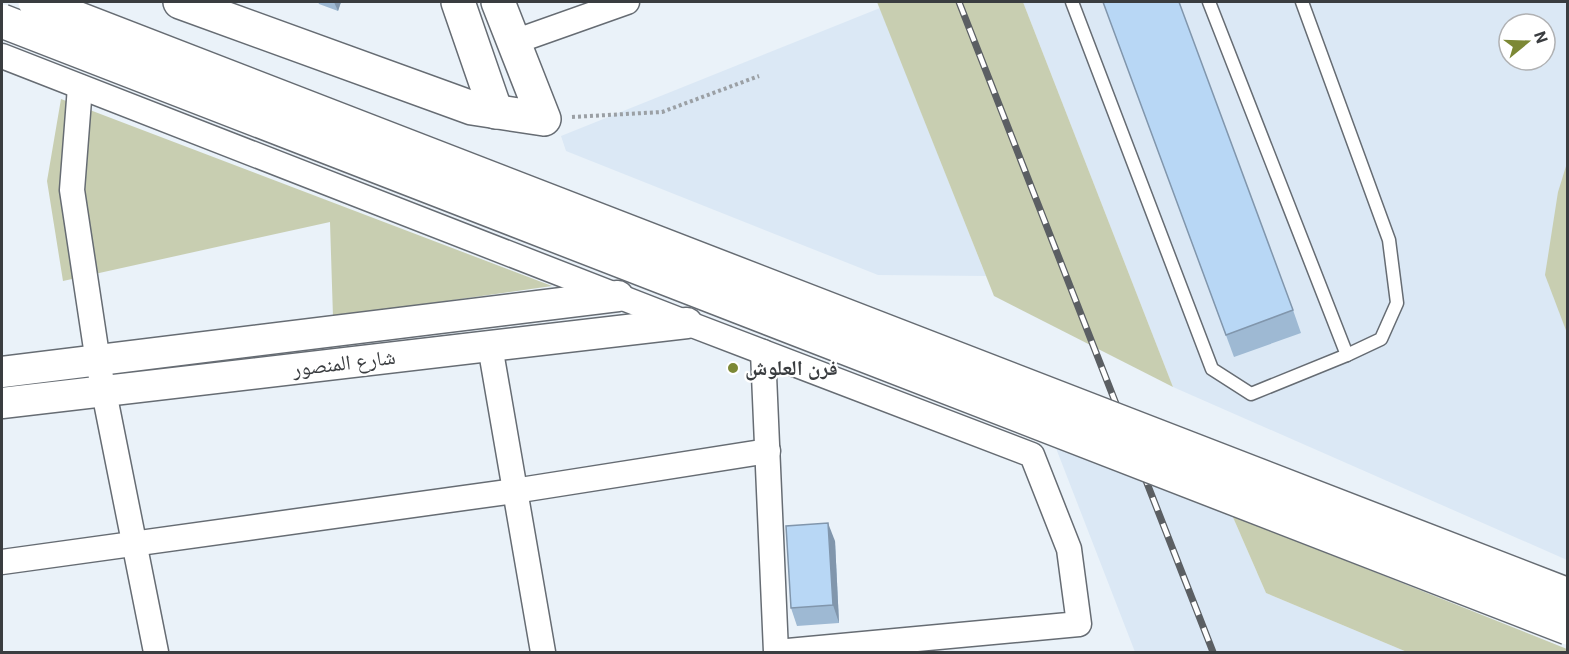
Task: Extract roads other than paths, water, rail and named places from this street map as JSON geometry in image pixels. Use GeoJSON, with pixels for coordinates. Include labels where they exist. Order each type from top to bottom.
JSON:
{"type":"FeatureCollection","features":[{"type":"Feature","properties":{"kind":"main road"},"geometry":{"type":"LineString","coordinates":[[35,2],[1568,595]]}},
{"type":"Feature","properties":{"kind":"main road"},"geometry":{"type":"LineString","coordinates":[[180,2],[472,108],[544,119],[498,2]]}},
{"type":"Feature","properties":{"kind":"main road"},"geometry":{"type":"LineString","coordinates":[[458,2],[496,112]]}},
{"type":"Feature","properties":{"kind":"main road"},"geometry":{"type":"LineString","coordinates":[[2,21],[1568,628]]}},
{"type":"Feature","properties":{"kind":"street"},"geometry":{"type":"LineString","coordinates":[[514,42],[627,2]]}},
{"type":"Feature","properties":{"kind":"street"},"geometry":{"type":"LineString","coordinates":[[2,56],[1032,455],[1069,549],[1079,624],[777,652],[763,352]]}},
{"type":"Feature","properties":{"kind":"street"},"geometry":{"type":"LineString","coordinates":[[80,87],[72,190],[98,362],[156,652]]}},
{"type":"Feature","properties":{"kind":"street","name":"شارع المنصور"},"geometry":{"type":"LineString","coordinates":[[2,372],[98,362],[618,296]]}},
{"type":"Feature","properties":{"kind":"street","name":"شارع المنصور"},"geometry":{"type":"LineString","coordinates":[[2,403],[687,323]]}},
{"type":"Feature","properties":{"kind":"street"},"geometry":{"type":"LineString","coordinates":[[490,346],[543,652]]}},
{"type":"Feature","properties":{"kind":"street"},"geometry":{"type":"LineString","coordinates":[[2,562],[514,491],[768,451]]}},
{"type":"Feature","properties":{"kind":"lane"},"geometry":{"type":"LineString","coordinates":[[1072,2],[1212,369],[1251,394],[1381,339],[1397,303],[1389,240],[1302,2]]}},
{"type":"Feature","properties":{"kind":"lane"},"geometry":{"type":"LineString","coordinates":[[1209,2],[1347,355]]}},
{"type":"Feature","properties":{"kind":"railway"},"geometry":{"type":"LineString","coordinates":[[959,2],[1213,652]]}},
{"type":"Feature","properties":{"kind":"place","name":"فرن العلوش"},"geometry":{"type":"Point","coordinates":[733,368]}}]}
